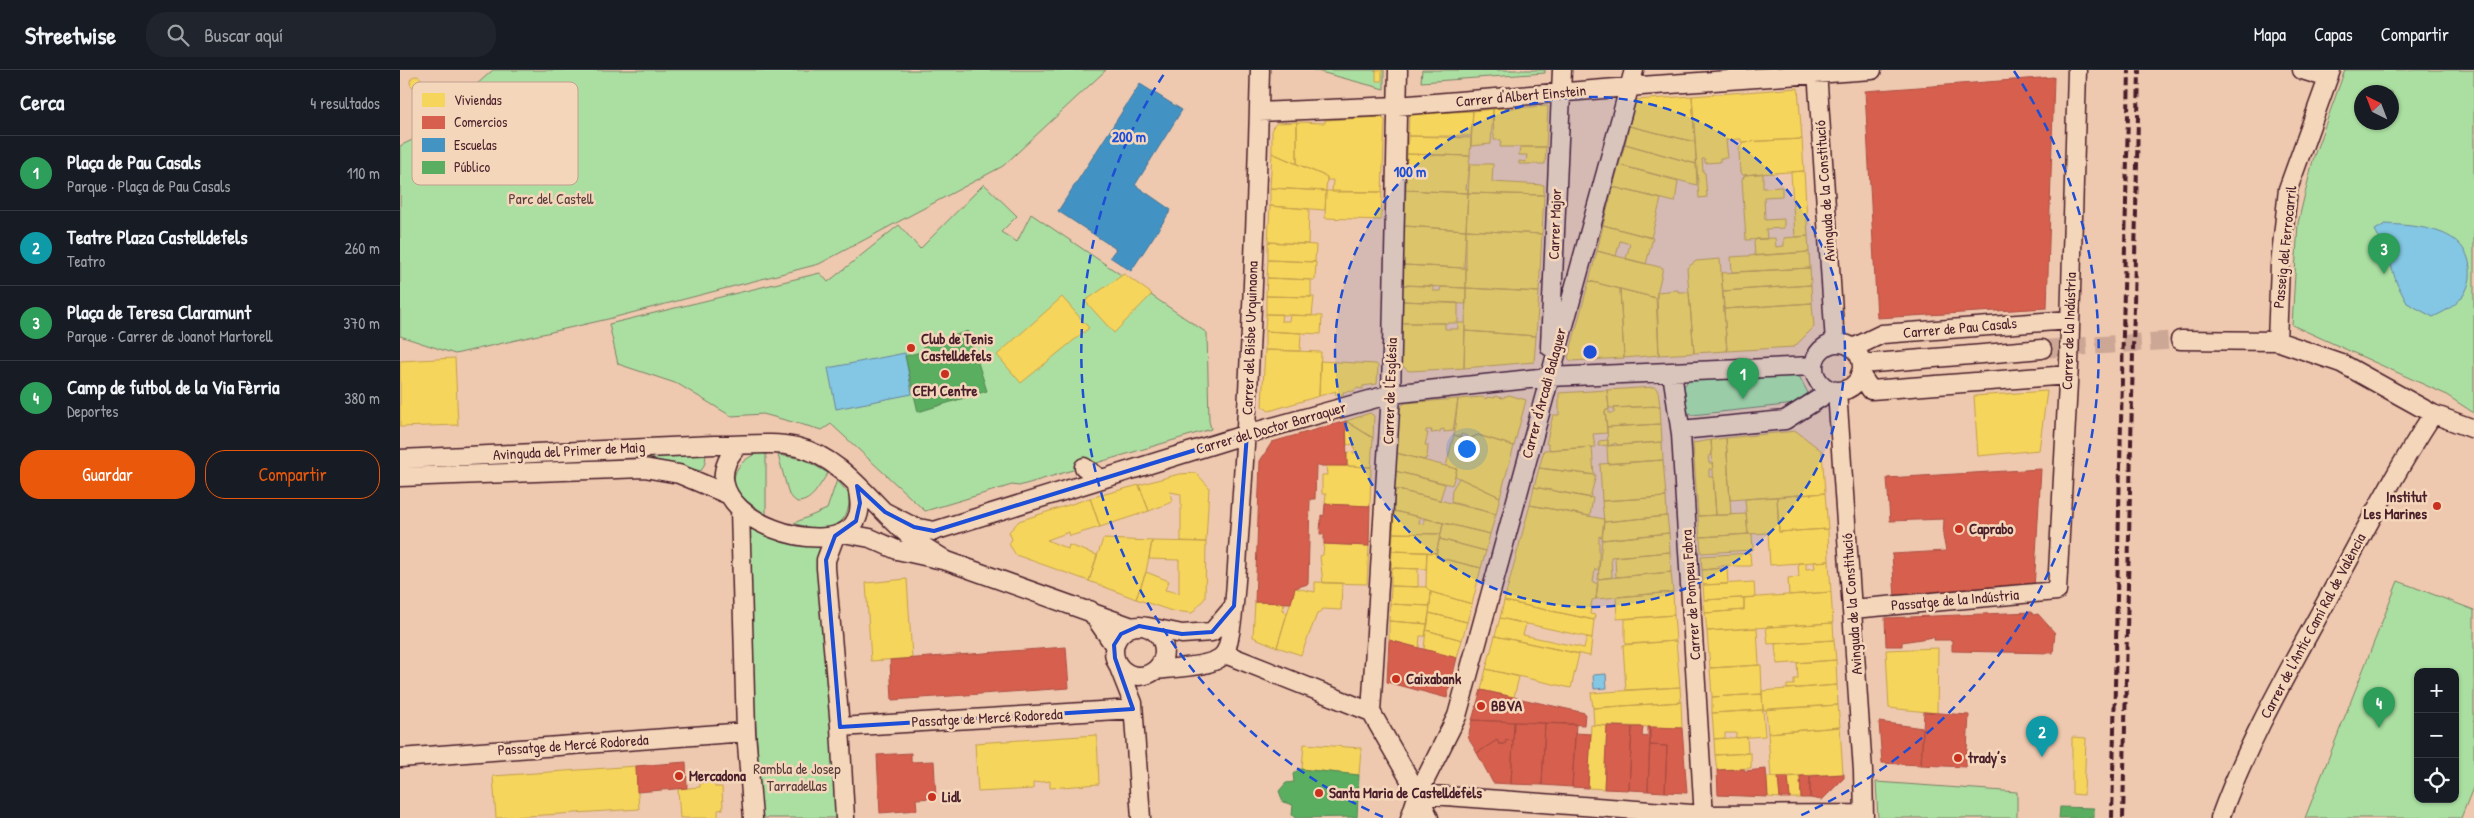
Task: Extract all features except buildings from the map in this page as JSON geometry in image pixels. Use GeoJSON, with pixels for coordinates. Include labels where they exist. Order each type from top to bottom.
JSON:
{"type":"FeatureCollection","features":[{"type":"Feature","properties":{"kind":"street","name":"Carrer del Bisbe Urquinaona"},"geometry":{"type":"LineString","coordinates":[[1225,654],[1234,606],[1247,434],[1260,70]]}},
{"type":"Feature","properties":{"kind":"street","name":"Carrer de l'Església"},"geometry":{"type":"LineString","coordinates":[[1371,712],[1391,394],[1398,70]]}},
{"type":"Feature","properties":{"kind":"street","name":"Carrer Major"},"geometry":{"type":"LineString","coordinates":[[1548,377],[1562,70]]}},
{"type":"Feature","properties":{"kind":"street","name":"Carrer d'Albert Einstein"},"geometry":{"type":"LineString","coordinates":[[1259,112],[1397,106],[1561,92],[1632,78],[1872,70]]}},
{"type":"Feature","properties":{"kind":"street","name":"Carrer de la Indústria"},"geometry":{"type":"LineString","coordinates":[[2057,591],[2068,375],[2077,70]]}},
{"type":"Feature","properties":{"kind":"street"},"geometry":{"type":"LineString","coordinates":[[2302,70],[2329,74]]}},
{"type":"Feature","properties":{"kind":"street","name":"Avinguda de la Constitució"},"geometry":{"type":"LineString","coordinates":[[1817,72],[1835,343]]}},
{"type":"Feature","properties":{"kind":"street","name":"Passeig del Ferrocarril"},"geometry":{"type":"LineString","coordinates":[[2277,342],[2280,265],[2288,189],[2329,74]]}},
{"type":"Feature","properties":{"kind":"street","name":"Carrer d'Arcadi Balaguer"},"geometry":{"type":"LineString","coordinates":[[1410,818],[1418,794],[1456,716],[1632,78]]}},
{"type":"Feature","properties":{"kind":"street","name":"Carrer de Pau Casals"},"geometry":{"type":"LineString","coordinates":[[1853,348],[1882,334],[2070,320]]}},
{"type":"Feature","properties":{"kind":"street"},"geometry":{"type":"LineString","coordinates":[[2180,340],[2277,342],[2341,362],[2433,414],[2474,429]]}},
{"type":"Feature","properties":{"kind":"street"},"geometry":{"type":"LineString","coordinates":[[1832,390],[1822,385],[1815,374],[1814,366],[1819,351],[1835,343],[1844,343],[1853,348],[1858,354],[1861,369],[1871,390],[2068,375]]}},
{"type":"Feature","properties":{"kind":"street","name":"Carrer de Pau Casals"},"geometry":{"type":"LineString","coordinates":[[1861,369],[2042,349]]}},
{"type":"Feature","properties":{"kind":"street","name":"Carrer del Doctor Barraquer"},"geometry":{"type":"LineString","coordinates":[[885,512],[914,527],[934,531],[1247,434],[1391,394],[1548,377],[1672,374],[1814,366]]}},
{"type":"Feature","properties":{"kind":"street"},"geometry":{"type":"LineString","coordinates":[[1681,430],[1785,420],[1832,390],[1848,389],[1855,383],[1861,369]]}},
{"type":"Feature","properties":{"kind":"street","name":"Carrer de Pompeu Fabra"},"geometry":{"type":"LineString","coordinates":[[1672,374],[1681,430],[1705,816]]}},
{"type":"Feature","properties":{"kind":"street","name":"Avinguda de la Constitució"},"geometry":{"type":"LineString","coordinates":[[1832,390],[1852,609],[1864,772],[1864,816]]}},
{"type":"Feature","properties":{"kind":"street","name":"Carrer de l'Antic Camí Ral de València"},"geometry":{"type":"LineString","coordinates":[[2220,818],[2237,773],[2308,634],[2372,513],[2433,414]]}},
{"type":"Feature","properties":{"kind":"street"},"geometry":{"type":"LineString","coordinates":[[947,560],[912,538],[857,486],[842,469],[799,447],[772,443],[737,446],[726,463],[724,480],[727,494],[740,509],[760,523],[780,531],[803,536],[839,535],[870,538],[897,550],[947,560],[993,578],[1152,630],[1162,641],[1164,657],[1149,673],[1133,706]]}},
{"type":"Feature","properties":{"kind":"street","name":"Avinguda del Primer de Maig"},"geometry":{"type":"LineString","coordinates":[[400,459],[714,444],[737,446]]}},
{"type":"Feature","properties":{"kind":"street"},"geometry":{"type":"LineString","coordinates":[[1084,467],[1101,479]]}},
{"type":"Feature","properties":{"kind":"street","name":"Avinguda del Primer de Maig"},"geometry":{"type":"LineString","coordinates":[[400,477],[644,468],[679,474],[727,494]]}},
{"type":"Feature","properties":{"kind":"street"},"geometry":{"type":"LineString","coordinates":[[845,818],[840,727],[826,560],[839,535],[856,521],[860,503],[857,486]]}},
{"type":"Feature","properties":{"kind":"street"},"geometry":{"type":"LineString","coordinates":[[740,509],[746,732],[753,818]]}},
{"type":"Feature","properties":{"kind":"street","name":"Passatge de la Indústria"},"geometry":{"type":"LineString","coordinates":[[1852,609],[2057,591]]}},
{"type":"Feature","properties":{"kind":"street"},"geometry":{"type":"LineString","coordinates":[[1141,818],[1133,706],[1114,658],[1114,645],[1121,634],[1139,627],[1182,634],[1212,632],[1234,606]]}},
{"type":"Feature","properties":{"kind":"street"},"geometry":{"type":"LineString","coordinates":[[1090,610],[1114,645]]}},
{"type":"Feature","properties":{"kind":"street"},"geometry":{"type":"LineString","coordinates":[[1117,665],[1128,674],[1149,673],[1180,666],[1210,665],[1225,654],[1371,712],[1418,794],[1429,818]]}},
{"type":"Feature","properties":{"kind":"street","name":"Passatge de Mercé Rodoreda"},"geometry":{"type":"LineString","coordinates":[[840,727],[1133,706]]}},
{"type":"Feature","properties":{"kind":"street","name":"Passatge de Mercé Rodoreda"},"geometry":{"type":"LineString","coordinates":[[400,758],[746,732]]}},
{"type":"Feature","properties":{"kind":"street"},"geometry":{"type":"LineString","coordinates":[[1418,794],[1705,816],[1864,816]]}},
{"type":"Feature","properties":{"kind":"highlighted area"},"geometry":{"type":"Polygon","coordinates":[[[1247,434],[1234,606],[1212,632],[1182,634],[1139,626],[1121,634],[1114,645],[1115,658],[1133,709],[840,727],[826,560],[835,536],[856,521],[860,503],[857,486],[885,512],[914,527],[934,531],[1247,434]]]}},
{"type":"Feature","properties":{"kind":"green space","name":"Parc del Castell"},"geometry":{"type":"Polygon","coordinates":[[[493,70],[1106,70],[1003,166],[819,264],[608,319],[455,354],[400,336],[400,146],[412,140],[412,185],[578,185],[578,82],[479,82],[493,70]]]}},
{"type":"Feature","properties":{"kind":"green space"},"geometry":{"type":"Polygon","coordinates":[[[1313,70],[1384,70],[1384,89],[1313,70]]]}},
{"type":"Feature","properties":{"kind":"green space"},"geometry":{"type":"Polygon","coordinates":[[[1422,70],[1545,70],[1545,73],[1421,82],[1422,70]]]}},
{"type":"Feature","properties":{"kind":"green space"},"geometry":{"type":"Polygon","coordinates":[[[2345,70],[2474,70],[2474,413],[2445,394],[2292,325],[2298,223],[2314,156],[2345,70]]]}},
{"type":"Feature","properties":{"kind":"green space","name":"Club de Tenis Castelldefels"},"geometry":{"type":"Polygon","coordinates":[[[984,184],[1017,216],[1001,232],[1017,242],[1031,214],[1207,333],[1209,421],[1211,429],[1019,486],[1012,485],[925,511],[831,424],[822,430],[763,414],[731,416],[678,384],[618,364],[609,324],[820,273],[828,282],[899,225],[920,249],[984,184]]]}},
{"type":"Feature","properties":{"kind":"green space"},"geometry":{"type":"Polygon","coordinates":[[[1798,374],[1808,393],[1795,404],[1692,415],[1686,411],[1684,386],[1689,380],[1798,374]]]}},
{"type":"Feature","properties":{"kind":"green space"},"geometry":{"type":"Polygon","coordinates":[[[758,453],[766,454],[766,515],[738,492],[734,479],[735,473],[742,463],[758,453]]]}},
{"type":"Feature","properties":{"kind":"green space"},"geometry":{"type":"Polygon","coordinates":[[[706,454],[705,463],[701,471],[675,464],[642,461],[405,469],[405,465],[706,454]]]}},
{"type":"Feature","properties":{"kind":"green space"},"geometry":{"type":"Polygon","coordinates":[[[778,455],[803,459],[828,473],[811,496],[797,502],[789,495],[778,455]]]}},
{"type":"Feature","properties":{"kind":"green space"},"geometry":{"type":"Polygon","coordinates":[[[837,480],[849,494],[849,506],[846,515],[840,522],[824,528],[794,523],[827,509],[837,480]]]}},
{"type":"Feature","properties":{"kind":"green space","name":"Rambla de Josep Tarradellas"},"geometry":{"type":"Polygon","coordinates":[[[749,525],[766,534],[784,540],[801,545],[821,547],[819,570],[838,818],[761,818],[749,605],[749,525]]]}},
{"type":"Feature","properties":{"kind":"green space"},"geometry":{"type":"Polygon","coordinates":[[[2398,581],[2474,610],[2474,785],[2461,818],[2305,818],[2398,581]]]}},
{"type":"Feature","properties":{"kind":"green space"},"geometry":{"type":"Polygon","coordinates":[[[1876,782],[2017,792],[2017,818],[1878,818],[1876,782]]]}},
{"type":"Feature","properties":{"kind":"water"},"geometry":{"type":"Polygon","coordinates":[[[2385,224],[2428,229],[2454,239],[2463,249],[2469,261],[2470,278],[2462,298],[2433,317],[2407,303],[2397,284],[2387,253],[2375,230],[2385,224]]]}},
{"type":"Feature","properties":{"kind":"water"},"geometry":{"type":"Polygon","coordinates":[[[905,353],[912,394],[836,409],[828,368],[905,353]]]}},
{"type":"Feature","properties":{"kind":"water"},"geometry":{"type":"Polygon","coordinates":[[[1606,674],[1607,688],[1594,689],[1593,675],[1606,674]]]}},
{"type":"Feature","properties":{"kind":"tunnel"},"geometry":{"type":"LineString","coordinates":[[2042,349],[2180,340]]}},
{"type":"Feature","properties":{"kind":"railway"},"geometry":{"type":"LineString","coordinates":[[2112,818],[2129,70]]}},
{"type":"Feature","properties":{"kind":"railway"},"geometry":{"type":"LineString","coordinates":[[2123,818],[2139,70]]}},
{"type":"Feature","properties":{"kind":"place","name":"Plaça de Teresa Claramunt"},"geometry":{"type":"Point","coordinates":[2384,274]}},
{"type":"Feature","properties":{"kind":"place","name":"Club de Tenis Castelldefels"},"geometry":{"type":"Point","coordinates":[911,348]}},
{"type":"Feature","properties":{"kind":"place","name":"CEM Centre"},"geometry":{"type":"Point","coordinates":[945,374]}},
{"type":"Feature","properties":{"kind":"place","name":"Plaça de Pau Casals"},"geometry":{"type":"Point","coordinates":[1743,399]}},
{"type":"Feature","properties":{"kind":"place","name":"Institut Les Marines"},"geometry":{"type":"Point","coordinates":[2437,506]}},
{"type":"Feature","properties":{"kind":"place","name":"Caprabo"},"geometry":{"type":"Point","coordinates":[1959,529]}},
{"type":"Feature","properties":{"kind":"place","name":"Caixabank"},"geometry":{"type":"Point","coordinates":[1396,679]}},
{"type":"Feature","properties":{"kind":"place","name":"BBVA"},"geometry":{"type":"Point","coordinates":[1481,706]}},
{"type":"Feature","properties":{"kind":"place","name":"Camp de futbol de la Via Fèrria"},"geometry":{"type":"Point","coordinates":[2379,728]}},
{"type":"Feature","properties":{"kind":"place","name":"Teatre Plaza Castelldefels"},"geometry":{"type":"Point","coordinates":[2042,757]}},
{"type":"Feature","properties":{"kind":"place","name":"trady’s"},"geometry":{"type":"Point","coordinates":[1958,758]}},
{"type":"Feature","properties":{"kind":"place","name":"Mercadona"},"geometry":{"type":"Point","coordinates":[679,776]}},
{"type":"Feature","properties":{"kind":"place","name":"Santa Maria de Castelldefels"},"geometry":{"type":"Point","coordinates":[1319,793]}},
{"type":"Feature","properties":{"kind":"place","name":"Lidl"},"geometry":{"type":"Point","coordinates":[932,797]}}]}
